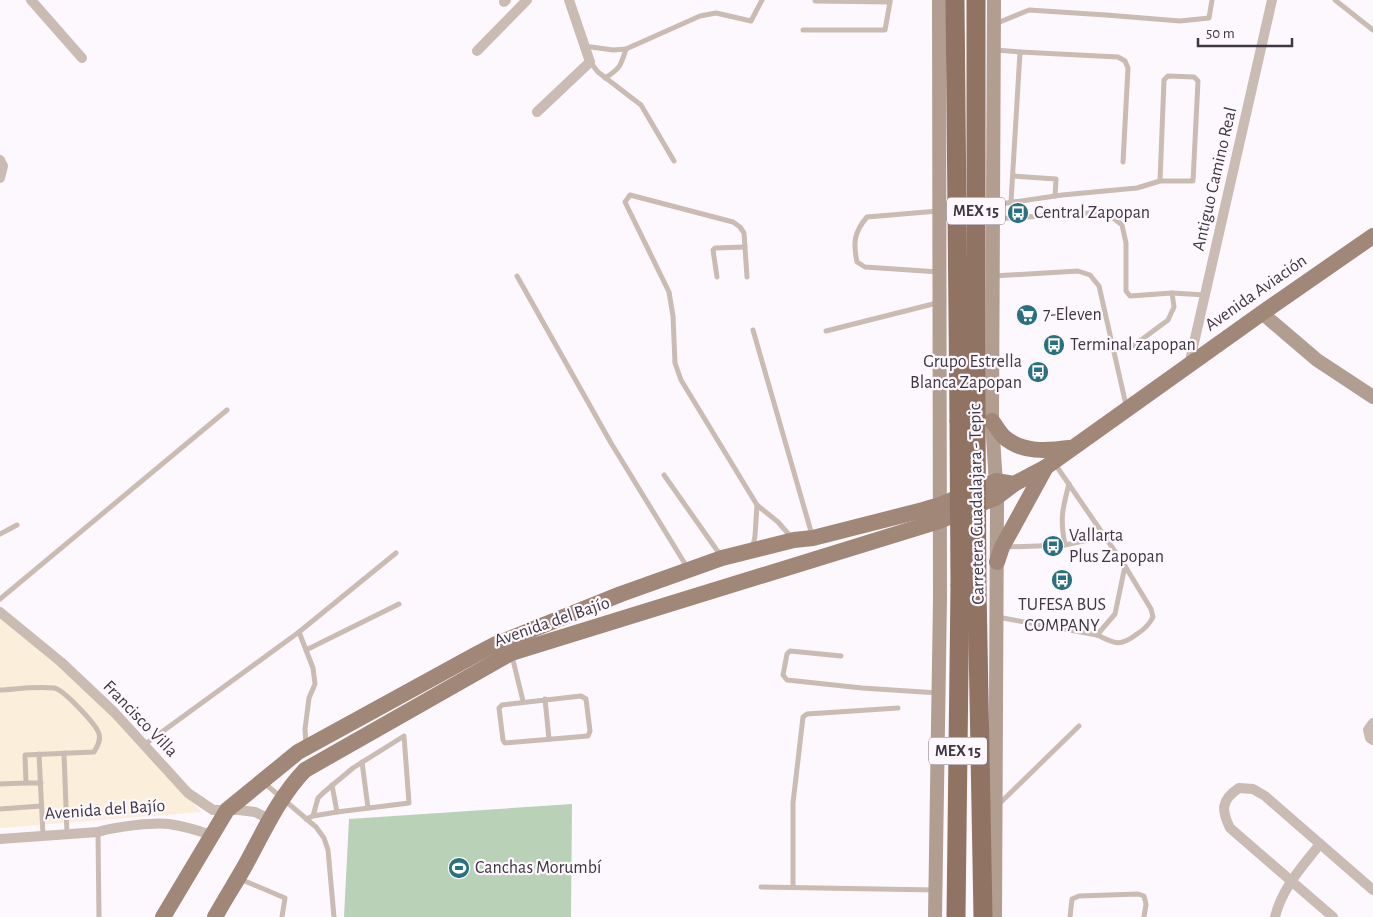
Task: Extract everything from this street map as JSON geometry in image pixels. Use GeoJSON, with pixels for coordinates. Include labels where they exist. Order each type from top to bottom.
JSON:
{"type":"FeatureCollection","features":[{"type":"Feature","properties":{"kind":"highway","name":"Carretera Guadalajara - Tepic"},"geometry":{"type":"LineString","coordinates":[[955,0],[975,421]]}},
{"type":"Feature","properties":{"kind":"highway","name":"Carretera Guadalajara - Tepic"},"geometry":{"type":"LineString","coordinates":[[956,917],[975,421],[976,0]]}},
{"type":"Feature","properties":{"kind":"highway","name":"Carretera Guadalajara - Tepic"},"geometry":{"type":"LineString","coordinates":[[969,586],[983,917]]}},
{"type":"Feature","properties":{"kind":"main road"},"geometry":{"type":"LineString","coordinates":[[935,917],[940,599],[938,302],[939,0]]}},
{"type":"Feature","properties":{"kind":"main road"},"geometry":{"type":"LineString","coordinates":[[994,0],[993,276],[975,421],[996,489],[1000,555],[997,602],[995,917]]}},
{"type":"Feature","properties":{"kind":"main road","name":"Avenida Aviación"},"geometry":{"type":"LineString","coordinates":[[939,513],[996,489],[1014,484],[1050,464],[1262,313],[1373,237]]}},
{"type":"Feature","properties":{"kind":"main road"},"geometry":{"type":"LineString","coordinates":[[1262,313],[1317,360],[1373,397]]}},
{"type":"Feature","properties":{"kind":"main road"},"geometry":{"type":"LineString","coordinates":[[939,418],[961,434],[968,435],[980,432],[975,421]]}},
{"type":"Feature","properties":{"kind":"main road"},"geometry":{"type":"LineString","coordinates":[[975,421],[1015,444],[1026,448],[1037,451],[1071,448]]}},
{"type":"Feature","properties":{"kind":"main road"},"geometry":{"type":"LineString","coordinates":[[1000,555],[1050,464]]}},
{"type":"Feature","properties":{"kind":"main road","name":"Avenida del Bajío"},"geometry":{"type":"LineString","coordinates":[[163,917],[227,810],[298,752],[494,645],[621,594],[722,558],[794,540],[813,538],[939,513]]}},
{"type":"Feature","properties":{"kind":"main road","name":"Avenida del Bajío"},"geometry":{"type":"LineString","coordinates":[[215,917],[269,819],[293,782],[305,770],[511,653],[939,513]]}},
{"type":"Feature","properties":{"kind":"main road"},"geometry":{"type":"LineString","coordinates":[[940,599],[957,578],[972,574],[979,575],[990,584],[997,602]]}},
{"type":"Feature","properties":{"kind":"street"},"geometry":{"type":"LineString","coordinates":[[31,0],[82,58]]}},
{"type":"Feature","properties":{"kind":"street"},"geometry":{"type":"LineString","coordinates":[[477,51],[527,0]]}},
{"type":"Feature","properties":{"kind":"street"},"geometry":{"type":"LineString","coordinates":[[537,112],[590,62],[569,0]]}},
{"type":"Feature","properties":{"kind":"street","name":"Antiguo Camino Real"},"geometry":{"type":"LineString","coordinates":[[1189,365],[1272,0]]}},
{"type":"Feature","properties":{"kind":"street"},"geometry":{"type":"LineString","coordinates":[[0,160],[3,166],[0,178]]}},
{"type":"Feature","properties":{"kind":"street","name":"Francisco Villa"},"geometry":{"type":"LineString","coordinates":[[0,612],[61,662],[115,713],[188,792],[213,810],[255,812],[269,819]]}},
{"type":"Feature","properties":{"kind":"street"},"geometry":{"type":"LineString","coordinates":[[1373,723],[1368,730],[1370,738],[1373,740]]}},
{"type":"Feature","properties":{"kind":"street"},"geometry":{"type":"LineString","coordinates":[[1333,917],[1230,828],[1223,815],[1224,804],[1230,794],[1238,788],[1253,789],[1264,796],[1373,890]]}},
{"type":"Feature","properties":{"kind":"street","name":"Avenida del Bajío"},"geometry":{"type":"LineString","coordinates":[[0,839],[98,832],[111,828],[166,824],[190,828],[211,835]]}},
{"type":"Feature","properties":{"kind":"street"},"geometry":{"type":"LineString","coordinates":[[1275,917],[1277,906],[1290,880],[1320,844]]}},
{"type":"Feature","properties":{"kind":"lane"},"geometry":{"type":"LineString","coordinates":[[584,46],[612,50],[626,49],[700,16],[716,12],[751,21],[762,0]]}},
{"type":"Feature","properties":{"kind":"lane"},"geometry":{"type":"LineString","coordinates":[[994,24],[1028,10],[1106,14],[1180,21],[1209,18],[1212,0]]}},
{"type":"Feature","properties":{"kind":"lane"},"geometry":{"type":"LineString","coordinates":[[1335,0],[1373,30]]}},
{"type":"Feature","properties":{"kind":"lane"},"geometry":{"type":"LineString","coordinates":[[803,30],[885,30],[890,1],[815,1]]}},
{"type":"Feature","properties":{"kind":"lane"},"geometry":{"type":"LineString","coordinates":[[605,78],[617,71],[622,64],[626,49]]}},
{"type":"Feature","properties":{"kind":"lane"},"geometry":{"type":"LineString","coordinates":[[994,50],[1118,58],[1126,61],[1128,68],[1123,162]]}},
{"type":"Feature","properties":{"kind":"lane"},"geometry":{"type":"LineString","coordinates":[[1011,202],[1020,52]]}},
{"type":"Feature","properties":{"kind":"lane"},"geometry":{"type":"LineString","coordinates":[[590,62],[605,78],[641,105],[674,161]]}},
{"type":"Feature","properties":{"kind":"lane"},"geometry":{"type":"LineString","coordinates":[[993,212],[1011,202],[1137,188],[1160,181],[1190,182],[1194,179],[1198,81],[1194,78],[1168,76],[1164,80],[1160,181]]}},
{"type":"Feature","properties":{"kind":"lane"},"geometry":{"type":"LineString","coordinates":[[1013,176],[1056,179],[1055,196]]}},
{"type":"Feature","properties":{"kind":"lane"},"geometry":{"type":"LineString","coordinates":[[747,277],[744,233],[733,222],[630,195],[626,198],[625,202],[668,292],[673,316],[675,363],[681,380],[757,504],[778,522],[794,540]]}},
{"type":"Feature","properties":{"kind":"lane"},"geometry":{"type":"LineString","coordinates":[[939,211],[867,217],[858,228],[854,247],[858,262],[866,267],[939,272]]}},
{"type":"Feature","properties":{"kind":"lane"},"geometry":{"type":"LineString","coordinates":[[993,212],[1106,212],[1122,225],[1126,244],[1126,292],[1130,296],[1172,293],[1205,295]]}},
{"type":"Feature","properties":{"kind":"lane"},"geometry":{"type":"LineString","coordinates":[[717,278],[713,250],[715,248],[745,247]]}},
{"type":"Feature","properties":{"kind":"lane"},"geometry":{"type":"LineString","coordinates":[[993,276],[1078,271],[1090,275],[1099,286],[1127,409]]}},
{"type":"Feature","properties":{"kind":"lane"},"geometry":{"type":"LineString","coordinates":[[517,276],[612,443],[689,570]]}},
{"type":"Feature","properties":{"kind":"lane"},"geometry":{"type":"LineString","coordinates":[[1133,346],[1168,320],[1174,307],[1172,293]]}},
{"type":"Feature","properties":{"kind":"lane"},"geometry":{"type":"LineString","coordinates":[[826,331],[938,302]]}},
{"type":"Feature","properties":{"kind":"lane"},"geometry":{"type":"LineString","coordinates":[[753,330],[813,538]]}},
{"type":"Feature","properties":{"kind":"lane"},"geometry":{"type":"LineString","coordinates":[[0,599],[227,410]]}},
{"type":"Feature","properties":{"kind":"lane"},"geometry":{"type":"LineString","coordinates":[[997,617],[1096,635],[1110,642],[1125,643],[1148,626],[1153,616],[1151,608],[1106,536],[1069,484],[1050,464]]}},
{"type":"Feature","properties":{"kind":"lane"},"geometry":{"type":"LineString","coordinates":[[664,475],[722,558]]}},
{"type":"Feature","properties":{"kind":"lane"},"geometry":{"type":"LineString","coordinates":[[1065,545],[1061,526],[1062,512],[1069,484]]}},
{"type":"Feature","properties":{"kind":"lane"},"geometry":{"type":"LineString","coordinates":[[752,551],[756,536],[757,504]]}},
{"type":"Feature","properties":{"kind":"lane"},"geometry":{"type":"LineString","coordinates":[[0,534],[16,525]]}},
{"type":"Feature","properties":{"kind":"lane"},"geometry":{"type":"LineString","coordinates":[[1000,555],[1065,545],[1106,536]]}},
{"type":"Feature","properties":{"kind":"lane"},"geometry":{"type":"LineString","coordinates":[[144,745],[299,632],[396,553]]}},
{"type":"Feature","properties":{"kind":"lane"},"geometry":{"type":"LineString","coordinates":[[1096,635],[1115,614],[1125,566]]}},
{"type":"Feature","properties":{"kind":"lane"},"geometry":{"type":"LineString","coordinates":[[306,650],[399,604]]}},
{"type":"Feature","properties":{"kind":"lane"},"geometry":{"type":"LineString","coordinates":[[299,632],[313,668],[315,684],[309,698],[305,728],[306,748]]}},
{"type":"Feature","properties":{"kind":"lane"},"geometry":{"type":"LineString","coordinates":[[841,656],[790,651],[787,654],[783,675],[787,680],[862,688],[938,693]]}},
{"type":"Feature","properties":{"kind":"lane"},"geometry":{"type":"LineString","coordinates":[[511,653],[523,701]]}},
{"type":"Feature","properties":{"kind":"lane"},"geometry":{"type":"LineString","coordinates":[[0,690],[56,688],[65,694],[99,734],[99,742],[94,752],[25,755],[26,783]]}},
{"type":"Feature","properties":{"kind":"lane"},"geometry":{"type":"LineString","coordinates":[[581,696],[586,699],[590,731],[588,736],[506,743],[502,740],[500,708],[502,704],[545,700],[581,696]]}},
{"type":"Feature","properties":{"kind":"lane"},"geometry":{"type":"LineString","coordinates":[[545,700],[549,740]]}},
{"type":"Feature","properties":{"kind":"lane"},"geometry":{"type":"LineString","coordinates":[[793,887],[794,802],[803,717],[807,714],[898,708]]}},
{"type":"Feature","properties":{"kind":"lane"},"geometry":{"type":"LineString","coordinates":[[996,807],[1078,726]]}},
{"type":"Feature","properties":{"kind":"lane"},"geometry":{"type":"LineString","coordinates":[[306,819],[337,812],[408,803],[404,736],[362,762],[332,785],[318,798],[313,816]]}},
{"type":"Feature","properties":{"kind":"lane"},"geometry":{"type":"LineString","coordinates":[[64,753],[67,834]]}},
{"type":"Feature","properties":{"kind":"lane"},"geometry":{"type":"LineString","coordinates":[[39,754],[43,835]]}},
{"type":"Feature","properties":{"kind":"lane"},"geometry":{"type":"LineString","coordinates":[[362,762],[368,808]]}},
{"type":"Feature","properties":{"kind":"lane"},"geometry":{"type":"LineString","coordinates":[[263,782],[316,827],[324,838],[328,850],[334,917]]}},
{"type":"Feature","properties":{"kind":"lane"},"geometry":{"type":"LineString","coordinates":[[0,784],[40,783]]}},
{"type":"Feature","properties":{"kind":"lane"},"geometry":{"type":"LineString","coordinates":[[332,785],[337,812]]}},
{"type":"Feature","properties":{"kind":"lane"},"geometry":{"type":"LineString","coordinates":[[0,809],[41,806]]}},
{"type":"Feature","properties":{"kind":"lane"},"geometry":{"type":"LineString","coordinates":[[98,832],[99,917]]}},
{"type":"Feature","properties":{"kind":"lane"},"geometry":{"type":"LineString","coordinates":[[238,878],[285,898],[282,917]]}},
{"type":"Feature","properties":{"kind":"lane"},"geometry":{"type":"LineString","coordinates":[[761,887],[936,890]]}},
{"type":"Feature","properties":{"kind":"lane"},"geometry":{"type":"LineString","coordinates":[[1070,917],[1072,899],[1079,896],[1138,894],[1144,896],[1146,904],[1144,917]]}},
{"type":"Feature","properties":{"kind":"shaded area"},"geometry":{"type":"Polygon","coordinates":[[[0,617],[112,710],[201,812],[0,828],[0,617]]]}},
{"type":"Feature","properties":{"kind":"green space","name":"Canchas Morumbí"},"geometry":{"type":"Polygon","coordinates":[[[572,804],[571,917],[344,917],[349,819],[572,804]]]}},
{"type":"Feature","properties":{"kind":"place","name":"Central Zapopan"},"geometry":{"type":"Point","coordinates":[1018,213]}},
{"type":"Feature","properties":{"kind":"place","name":"7-Eleven"},"geometry":{"type":"Point","coordinates":[1027,315]}},
{"type":"Feature","properties":{"kind":"place","name":"Terminal zapopan"},"geometry":{"type":"Point","coordinates":[1054,345]}},
{"type":"Feature","properties":{"kind":"place","name":"Grupo Estrella Blanca Zapopan"},"geometry":{"type":"Point","coordinates":[1038,372]}},
{"type":"Feature","properties":{"kind":"place","name":"Vallarta Plus Zapopan"},"geometry":{"type":"Point","coordinates":[1053,546]}},
{"type":"Feature","properties":{"kind":"place","name":"TUFESA BUS COMPANY"},"geometry":{"type":"Point","coordinates":[1062,580]}},
{"type":"Feature","properties":{"kind":"place","name":"Canchas Morumbí"},"geometry":{"type":"Point","coordinates":[459,868]}}]}
